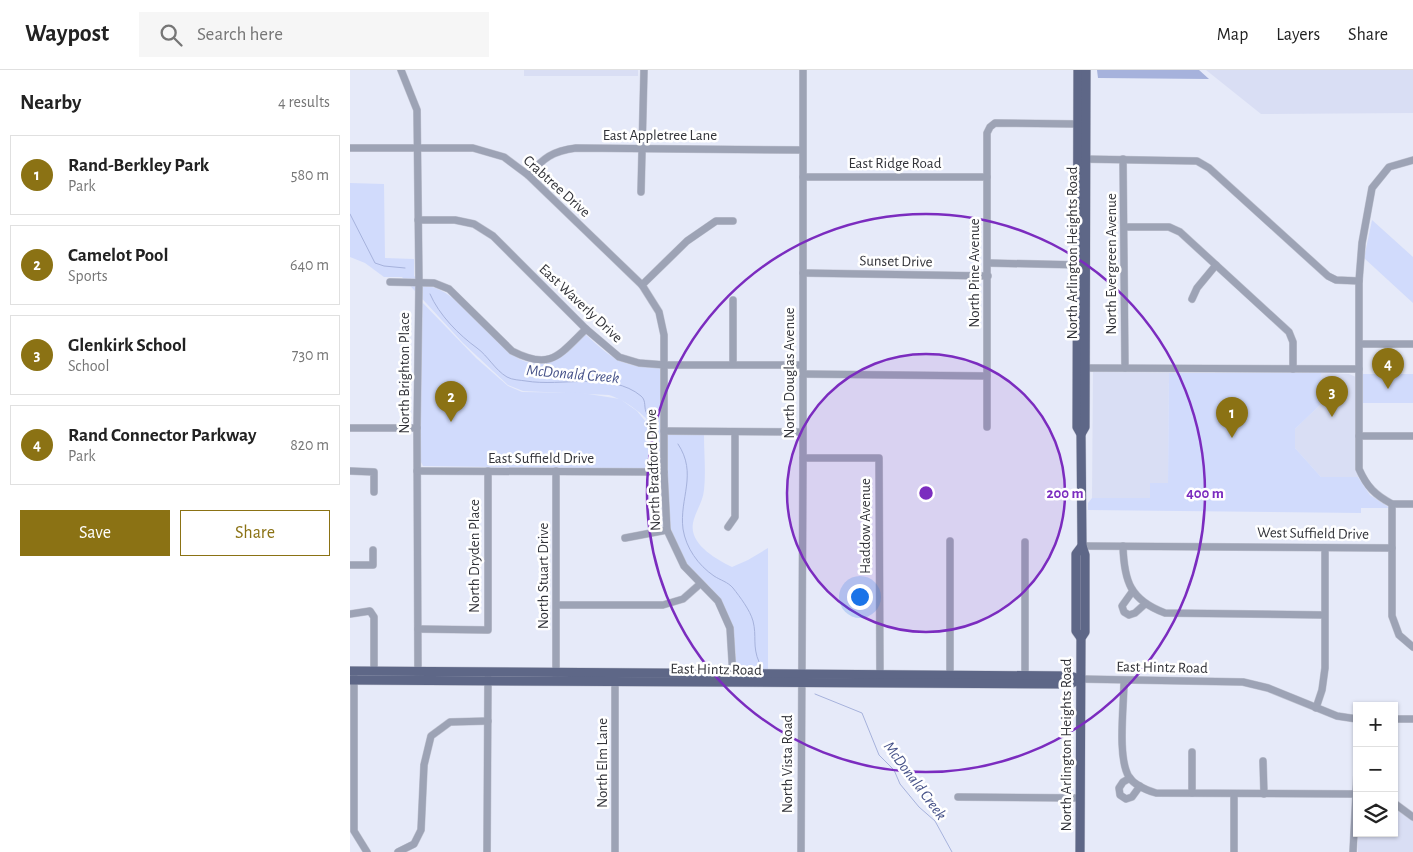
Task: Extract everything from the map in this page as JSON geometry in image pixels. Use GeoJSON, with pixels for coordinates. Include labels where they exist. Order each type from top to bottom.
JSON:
{"type":"FeatureCollection","features":[{"type":"Feature","properties":{"kind":"main road","name":"North Arlington Heights Road"},"geometry":{"type":"LineString","coordinates":[[1078,70],[1078,124],[1082,158]]}},
{"type":"Feature","properties":{"kind":"main road","name":"North Arlington Heights Road"},"geometry":{"type":"LineString","coordinates":[[1080,852],[1080,638],[1085,632],[1085,555],[1082,546],[1081,434],[1085,427],[1081,368],[1082,158],[1086,70]]}},
{"type":"Feature","properties":{"kind":"main road","name":"East Hintz Road"},"geometry":{"type":"LineString","coordinates":[[352,675],[374,670],[418,676]]}},
{"type":"Feature","properties":{"kind":"main road","name":"East Hintz Road"},"geometry":{"type":"LineString","coordinates":[[352,675],[950,679],[1070,684],[1080,679]]}},
{"type":"Feature","properties":{"kind":"main road","name":"East Hintz Road"},"geometry":{"type":"LineString","coordinates":[[950,679],[1025,675],[1070,676],[1080,679]]}},
{"type":"Feature","properties":{"kind":"street","name":"North Brighton Place"},"geometry":{"type":"LineString","coordinates":[[401,70],[417,110],[416,148],[420,283],[417,428],[418,676]]}},
{"type":"Feature","properties":{"kind":"street"},"geometry":{"type":"LineString","coordinates":[[641,192],[644,70]]}},
{"type":"Feature","properties":{"kind":"street","name":"North Douglas Avenue"},"geometry":{"type":"LineString","coordinates":[[801,679],[804,458],[802,432],[803,70]]}},
{"type":"Feature","properties":{"kind":"street","name":"North Pine Avenue"},"geometry":{"type":"LineString","coordinates":[[987,427],[987,133],[990,126],[995,123],[1078,124]]}},
{"type":"Feature","properties":{"kind":"street","name":"Crabtree Drive"},"geometry":{"type":"LineString","coordinates":[[350,148],[472,148],[504,157],[528,175],[642,285],[659,312],[664,335],[665,365]]}},
{"type":"Feature","properties":{"kind":"street","name":"East Appletree Lane"},"geometry":{"type":"LineString","coordinates":[[528,175],[542,161],[558,150],[802,150]]}},
{"type":"Feature","properties":{"kind":"street"},"geometry":{"type":"LineString","coordinates":[[1082,158],[1197,161],[1209,168],[1328,276],[1336,280],[1359,281]]}},
{"type":"Feature","properties":{"kind":"street","name":"North Evergreen Avenue"},"geometry":{"type":"LineString","coordinates":[[1124,159],[1125,368]]}},
{"type":"Feature","properties":{"kind":"street"},"geometry":{"type":"LineString","coordinates":[[1413,160],[1388,167],[1372,188],[1362,243],[1359,281],[1359,469],[1365,484],[1376,495],[1392,504],[1413,504]]}},
{"type":"Feature","properties":{"kind":"street","name":"East Ridge Road"},"geometry":{"type":"LineString","coordinates":[[803,177],[987,177]]}},
{"type":"Feature","properties":{"kind":"street","name":"East Waverly Drive"},"geometry":{"type":"LineString","coordinates":[[418,220],[455,220],[474,224],[493,236],[586,329],[619,357],[639,363],[665,365],[733,363],[802,364]]}},
{"type":"Feature","properties":{"kind":"street"},"geometry":{"type":"LineString","coordinates":[[642,285],[687,241],[716,222],[733,221]]}},
{"type":"Feature","properties":{"kind":"street"},"geometry":{"type":"LineString","coordinates":[[1125,227],[1169,227],[1180,232],[1289,332],[1293,342],[1293,369]]}},
{"type":"Feature","properties":{"kind":"street"},"geometry":{"type":"LineString","coordinates":[[988,263],[1082,265]]}},
{"type":"Feature","properties":{"kind":"street"},"geometry":{"type":"LineString","coordinates":[[1192,299],[1197,288],[1216,264]]}},
{"type":"Feature","properties":{"kind":"street","name":"Sunset Drive"},"geometry":{"type":"LineString","coordinates":[[803,273],[988,276]]}},
{"type":"Feature","properties":{"kind":"street"},"geometry":{"type":"LineString","coordinates":[[390,282],[434,283],[449,289],[512,351],[525,358],[540,361],[557,357],[586,329]]}},
{"type":"Feature","properties":{"kind":"street"},"geometry":{"type":"LineString","coordinates":[[733,300],[733,363]]}},
{"type":"Feature","properties":{"kind":"street"},"geometry":{"type":"LineString","coordinates":[[1360,344],[1413,344]]}},
{"type":"Feature","properties":{"kind":"street","name":"North Bradford Drive"},"geometry":{"type":"LineString","coordinates":[[665,365],[664,472],[667,530],[684,566],[718,601],[730,628],[733,678]]}},
{"type":"Feature","properties":{"kind":"street"},"geometry":{"type":"LineString","coordinates":[[1081,368],[1359,369]]}},
{"type":"Feature","properties":{"kind":"street"},"geometry":{"type":"LineString","coordinates":[[802,374],[987,376]]}},
{"type":"Feature","properties":{"kind":"street"},"geometry":{"type":"LineString","coordinates":[[350,428],[417,428]]}},
{"type":"Feature","properties":{"kind":"street"},"geometry":{"type":"LineString","coordinates":[[664,431],[802,432]]}},
{"type":"Feature","properties":{"kind":"street"},"geometry":{"type":"LineString","coordinates":[[728,527],[735,517],[735,432]]}},
{"type":"Feature","properties":{"kind":"street"},"geometry":{"type":"LineString","coordinates":[[1359,436],[1413,436]]}},
{"type":"Feature","properties":{"kind":"street","name":"Haddow Avenue"},"geometry":{"type":"LineString","coordinates":[[804,458],[879,458],[880,679]]}},
{"type":"Feature","properties":{"kind":"street","name":"East Suffield Drive"},"geometry":{"type":"LineString","coordinates":[[418,470],[664,472]]}},
{"type":"Feature","properties":{"kind":"street"},"geometry":{"type":"LineString","coordinates":[[350,471],[374,472],[374,492]]}},
{"type":"Feature","properties":{"kind":"street","name":"North Dryden Place"},"geometry":{"type":"LineString","coordinates":[[418,629],[488,630],[488,471]]}},
{"type":"Feature","properties":{"kind":"street","name":"North Stuart Drive"},"geometry":{"type":"LineString","coordinates":[[556,472],[558,605],[556,677]]}},
{"type":"Feature","properties":{"kind":"street"},"geometry":{"type":"LineString","coordinates":[[1392,504],[1392,616],[1403,640],[1413,647]]}},
{"type":"Feature","properties":{"kind":"street"},"geometry":{"type":"LineString","coordinates":[[625,538],[667,530]]}},
{"type":"Feature","properties":{"kind":"street"},"geometry":{"type":"LineString","coordinates":[[950,541],[950,679]]}},
{"type":"Feature","properties":{"kind":"street"},"geometry":{"type":"LineString","coordinates":[[1025,542],[1025,675]]}},
{"type":"Feature","properties":{"kind":"street"},"geometry":{"type":"LineString","coordinates":[[1082,546],[1123,546],[1124,569],[1132,592],[1145,604],[1165,613],[1324,615]]}},
{"type":"Feature","properties":{"kind":"street","name":"West Suffield Drive"},"geometry":{"type":"LineString","coordinates":[[1123,546],[1392,548]]}},
{"type":"Feature","properties":{"kind":"street"},"geometry":{"type":"LineString","coordinates":[[1316,708],[1322,690],[1325,668],[1325,548]]}},
{"type":"Feature","properties":{"kind":"street"},"geometry":{"type":"LineString","coordinates":[[350,565],[372,565],[373,550]]}},
{"type":"Feature","properties":{"kind":"street"},"geometry":{"type":"LineString","coordinates":[[558,605],[663,605],[683,599],[700,584]]}},
{"type":"Feature","properties":{"kind":"street"},"geometry":{"type":"LineString","coordinates":[[1132,592],[1122,606],[1124,612],[1129,615],[1135,613],[1145,604]]}},
{"type":"Feature","properties":{"kind":"street"},"geometry":{"type":"LineString","coordinates":[[350,614],[370,611],[374,617],[374,670]]}},
{"type":"Feature","properties":{"kind":"street"},"geometry":{"type":"LineString","coordinates":[[352,675],[354,831],[367,852]]}},
{"type":"Feature","properties":{"kind":"street"},"geometry":{"type":"LineString","coordinates":[[486,852],[488,677]]}},
{"type":"Feature","properties":{"kind":"street","name":"North Elm Lane"},"geometry":{"type":"LineString","coordinates":[[615,678],[615,852]]}},
{"type":"Feature","properties":{"kind":"street","name":"North Vista Road"},"geometry":{"type":"LineString","coordinates":[[801,679],[801,852]]}},
{"type":"Feature","properties":{"kind":"street","name":"East Hintz Road"},"geometry":{"type":"LineString","coordinates":[[1080,679],[1243,682],[1268,688],[1337,716],[1353,718]]}},
{"type":"Feature","properties":{"kind":"street"},"geometry":{"type":"LineString","coordinates":[[1124,681],[1123,762],[1130,778],[1140,786],[1156,793],[1353,794]]}},
{"type":"Feature","properties":{"kind":"street"},"geometry":{"type":"LineString","coordinates":[[1398,719],[1413,720]]}},
{"type":"Feature","properties":{"kind":"street"},"geometry":{"type":"LineString","coordinates":[[398,852],[414,844],[421,830],[424,765],[431,736],[450,722],[488,721]]}},
{"type":"Feature","properties":{"kind":"street"},"geometry":{"type":"LineString","coordinates":[[1192,752],[1192,793]]}},
{"type":"Feature","properties":{"kind":"street"},"geometry":{"type":"LineString","coordinates":[[1263,761],[1264,794]]}},
{"type":"Feature","properties":{"kind":"street"},"geometry":{"type":"LineString","coordinates":[[1130,778],[1123,782],[1119,788],[1120,795],[1126,799],[1132,797],[1140,786]]}},
{"type":"Feature","properties":{"kind":"street"},"geometry":{"type":"LineString","coordinates":[[1234,794],[1234,852]]}},
{"type":"Feature","properties":{"kind":"street"},"geometry":{"type":"LineString","coordinates":[[958,797],[1080,798]]}},
{"type":"Feature","properties":{"kind":"street"},"geometry":{"type":"LineString","coordinates":[[1398,806],[1413,817]]}},
{"type":"Feature","properties":{"kind":"street"},"geometry":{"type":"LineString","coordinates":[[1353,852],[1354,837]]}},
{"type":"Feature","properties":{"kind":"shaded area"},"geometry":{"type":"Polygon","coordinates":[[[524,70],[638,70],[638,76],[524,76],[524,70]]]}},
{"type":"Feature","properties":{"kind":"shaded area"},"geometry":{"type":"Polygon","coordinates":[[[1097,70],[1199,70],[1209,79],[1098,78],[1097,70]]]}},
{"type":"Feature","properties":{"kind":"shaded area"},"geometry":{"type":"Polygon","coordinates":[[[1206,70],[1413,70],[1413,113],[1261,114],[1206,70]]]}},
{"type":"Feature","properties":{"kind":"shaded area"},"geometry":{"type":"Polygon","coordinates":[[[350,183],[384,184],[385,258],[414,259],[414,276],[426,286],[436,288],[461,304],[519,359],[539,364],[556,360],[585,334],[611,356],[619,360],[636,366],[661,368],[660,420],[675,435],[704,435],[704,490],[693,523],[695,538],[705,550],[732,567],[768,548],[768,673],[736,672],[734,637],[724,607],[710,587],[684,560],[676,546],[670,525],[668,469],[656,469],[656,433],[649,421],[629,405],[609,395],[523,391],[508,385],[463,343],[402,277],[384,277],[365,263],[350,257],[350,183]]]}},
{"type":"Feature","properties":{"kind":"shaded area"},"geometry":{"type":"Polygon","coordinates":[[[1372,220],[1413,257],[1413,303],[1364,258],[1372,220]]]}},
{"type":"Feature","properties":{"kind":"shaded area"},"geometry":{"type":"Polygon","coordinates":[[[421,301],[476,358],[508,386],[522,392],[582,393],[620,399],[637,411],[654,432],[654,469],[423,466],[420,460],[421,301]]]}},
{"type":"Feature","properties":{"kind":"shaded area"},"geometry":{"type":"Polygon","coordinates":[[[1093,372],[1169,373],[1168,484],[1150,498],[1092,498],[1093,372]]]}},
{"type":"Feature","properties":{"kind":"shaded area"},"geometry":{"type":"Polygon","coordinates":[[[1169,373],[1321,373],[1320,405],[1295,429],[1295,448],[1321,477],[1358,477],[1370,495],[1390,508],[1361,508],[1361,513],[1088,510],[1088,503],[1092,498],[1150,498],[1150,483],[1168,483],[1169,373]]]}},
{"type":"Feature","properties":{"kind":"shaded area"},"geometry":{"type":"Polygon","coordinates":[[[1321,373],[1349,374],[1356,377],[1358,477],[1321,477],[1295,448],[1295,429],[1320,405],[1321,373]]]}},
{"type":"Feature","properties":{"kind":"shaded area"},"geometry":{"type":"Polygon","coordinates":[[[1363,374],[1413,374],[1413,403],[1363,403],[1363,374]]]}},
{"type":"Feature","properties":{"kind":"shaded area"},"geometry":{"type":"Polygon","coordinates":[[[1398,809],[1413,820],[1413,852],[1358,852],[1358,837],[1398,837],[1398,809]]]}},
{"type":"Feature","properties":{"kind":"waterway","name":"McDonald Creek"},"geometry":{"type":"LineString","coordinates":[[350,214],[375,263],[405,268]]}},
{"type":"Feature","properties":{"kind":"waterway","name":"McDonald Creek"},"geometry":{"type":"LineString","coordinates":[[430,294],[450,324],[507,377],[516,380],[540,382],[585,381],[615,384],[629,388],[641,396],[644,400],[647,414]]}},
{"type":"Feature","properties":{"kind":"waterway","name":"McDonald Creek"},"geometry":{"type":"LineString","coordinates":[[678,444],[687,466],[682,518],[687,543],[703,567],[731,586],[747,608],[753,621],[759,662]]}},
{"type":"Feature","properties":{"kind":"waterway","name":"McDonald Creek"},"geometry":{"type":"LineString","coordinates":[[815,694],[862,713],[879,755],[894,770],[900,784],[919,807],[935,821],[952,852]]}},
{"type":"Feature","properties":{"kind":"place","name":"Rand Connector Parkway"},"geometry":{"type":"Point","coordinates":[1388,389]}},
{"type":"Feature","properties":{"kind":"place","name":"Glenkirk School"},"geometry":{"type":"Point","coordinates":[1332,417]}},
{"type":"Feature","properties":{"kind":"place","name":"Camelot Pool"},"geometry":{"type":"Point","coordinates":[451,422]}},
{"type":"Feature","properties":{"kind":"place","name":"Rand-Berkley Park"},"geometry":{"type":"Point","coordinates":[1232,438]}}]}
